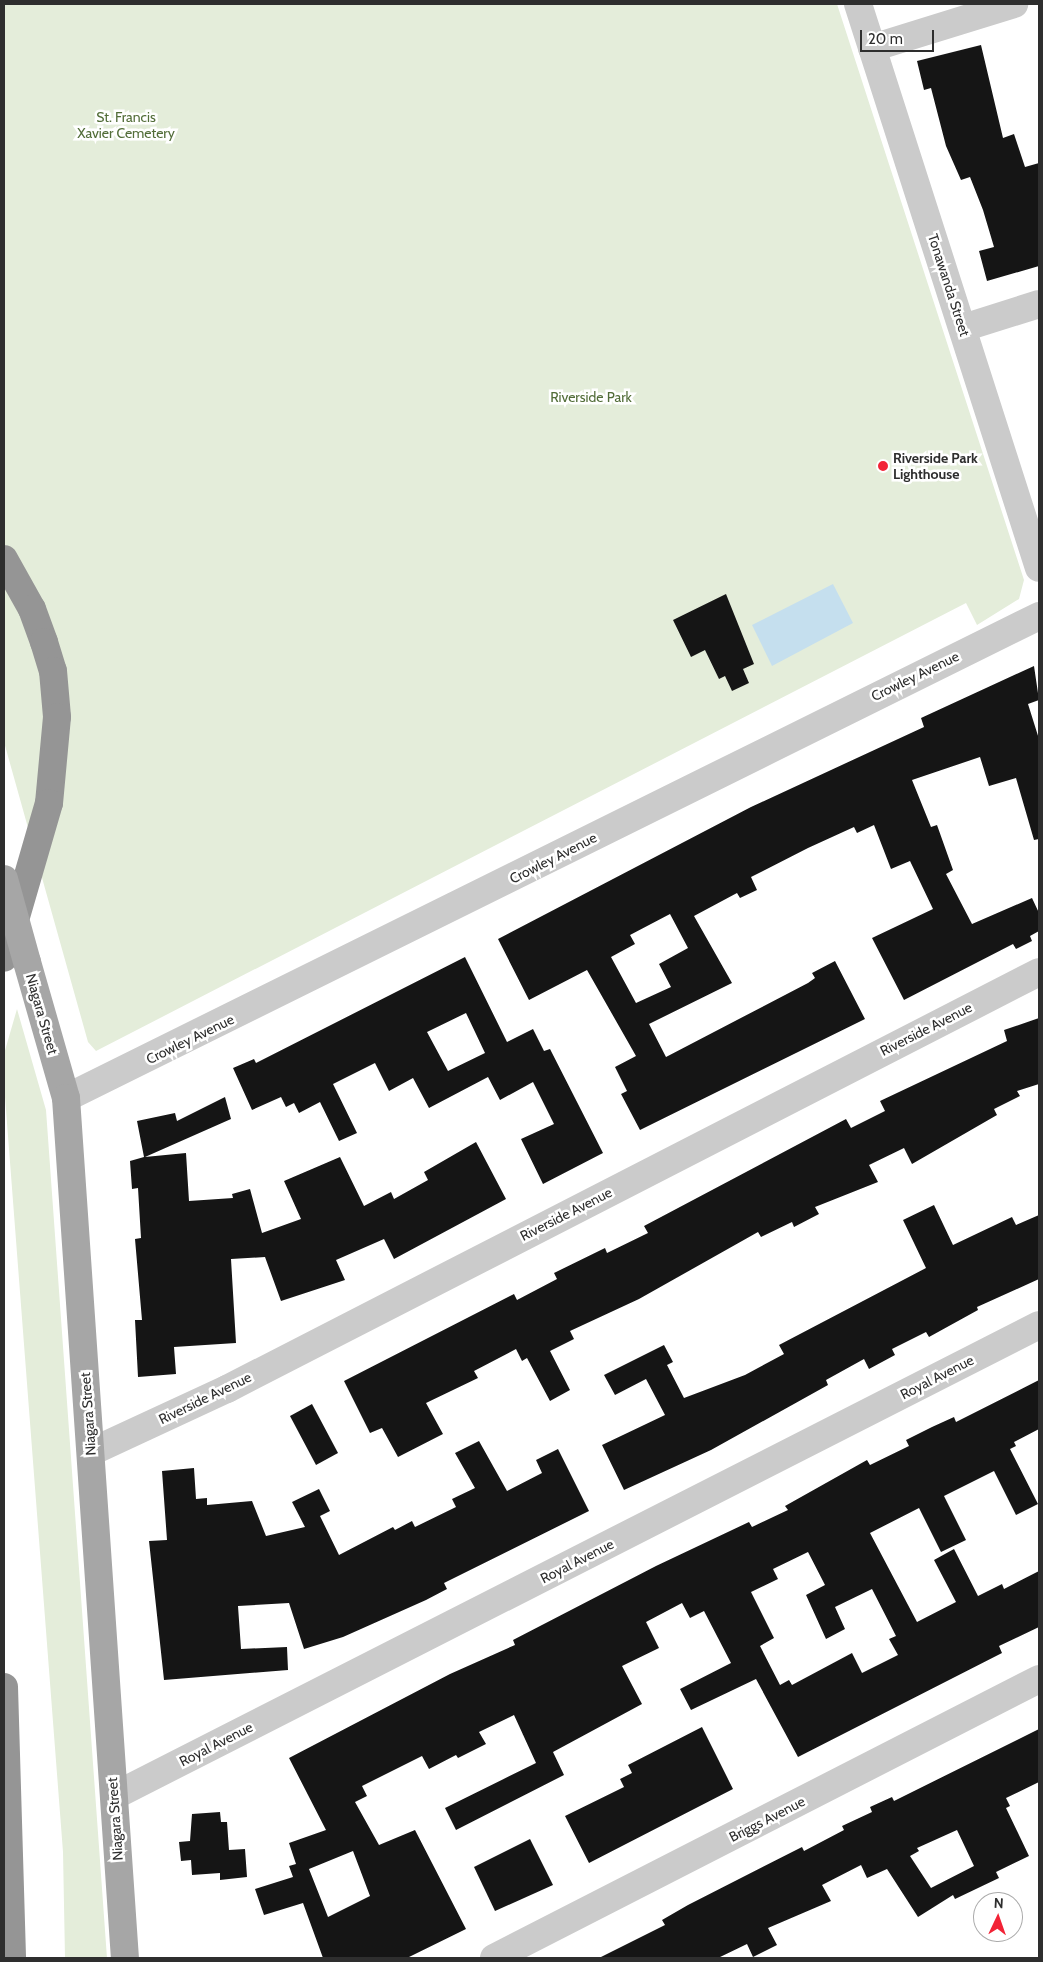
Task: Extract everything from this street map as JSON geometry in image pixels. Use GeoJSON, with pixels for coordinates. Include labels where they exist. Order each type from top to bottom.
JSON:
{"type":"FeatureCollection","features":[{"type":"Feature","properties":{"kind":"highway"},"geometry":{"type":"LineString","coordinates":[[4,559],[32,609],[44,642],[52,671],[57,717],[49,803],[15,960]]}},
{"type":"Feature","properties":{"kind":"highway"},"geometry":{"type":"LineString","coordinates":[[4,1687],[12,1958]]}},
{"type":"Feature","properties":{"kind":"main road","name":"Niagara Street"},"geometry":{"type":"LineString","coordinates":[[4,879],[15,960],[66,1098],[125,1958]]}},
{"type":"Feature","properties":{"kind":"street","name":"Tonawanda Street"},"geometry":{"type":"LineString","coordinates":[[858,4],[964,328],[1039,568]]}},
{"type":"Feature","properties":{"kind":"street"},"geometry":{"type":"LineString","coordinates":[[872,48],[1014,4]]}},
{"type":"Feature","properties":{"kind":"street"},"geometry":{"type":"LineString","coordinates":[[964,328],[1039,304]]}},
{"type":"Feature","properties":{"kind":"street","name":"Crowley Avenue"},"geometry":{"type":"LineString","coordinates":[[66,1098],[1039,616]]}},
{"type":"Feature","properties":{"kind":"street","name":"Riverside Avenue"},"geometry":{"type":"LineString","coordinates":[[90,1452],[227,1389],[1039,972]]}},
{"type":"Feature","properties":{"kind":"street","name":"Royal Avenue"},"geometry":{"type":"LineString","coordinates":[[114,1796],[1039,1325]]}},
{"type":"Feature","properties":{"kind":"street","name":"Briggs Avenue"},"geometry":{"type":"LineString","coordinates":[[507,1955],[1039,1679]]}},
{"type":"Feature","properties":{"kind":"green space","name":"Riverside Park"},"geometry":{"type":"Polygon","coordinates":[[[4,4],[837,4],[1024,580],[1019,599],[977,625],[966,603],[96,1051],[88,1042],[4,742],[4,4]]]}},
{"type":"Feature","properties":{"kind":"green space"},"geometry":{"type":"Polygon","coordinates":[[[17,1009],[46,1110],[107,1958],[65,1958],[63,1852],[4,1084],[4,1054],[17,1009]]]}},
{"type":"Feature","properties":{"kind":"water"},"geometry":{"type":"Polygon","coordinates":[[[833,584],[853,623],[772,666],[752,625],[833,584]]]}},
{"type":"Feature","properties":{"kind":"building"},"geometry":{"type":"Polygon","coordinates":[[[981,45],[1003,138],[1014,134],[1025,167],[1039,163],[1039,266],[987,281],[979,251],[994,247],[983,210],[970,177],[961,180],[946,146],[931,88],[924,90],[917,61],[981,45]]]}},
{"type":"Feature","properties":{"kind":"building"},"geometry":{"type":"Polygon","coordinates":[[[726,594],[754,664],[743,669],[749,683],[732,691],[725,676],[719,679],[705,650],[691,657],[673,620],[726,594]]]}},
{"type":"Feature","properties":{"kind":"building"},"geometry":{"type":"Polygon","coordinates":[[[1034,666],[1039,700],[1028,704],[1039,739],[1039,839],[1034,840],[1016,778],[989,786],[980,757],[912,780],[931,827],[937,825],[953,870],[946,874],[972,924],[1032,898],[1039,913],[1039,931],[1030,936],[1032,941],[1016,949],[1013,944],[904,1000],[872,938],[933,909],[910,861],[891,869],[874,825],[857,833],[854,827],[808,848],[751,877],[757,890],[740,898],[737,893],[694,916],[732,983],[649,1024],[666,1057],[808,983],[815,978],[812,973],[835,961],[865,1019],[640,1130],[621,1094],[627,1091],[615,1067],[636,1056],[587,970],[529,1000],[498,939],[751,807],[924,727],[921,718],[1034,666]],[[670,914],[630,935],[635,944],[611,957],[636,1003],[671,987],[659,964],[688,948],[670,914]]]}},
{"type":"Feature","properties":{"kind":"building"},"geometry":{"type":"Polygon","coordinates":[[[465,957],[507,1042],[533,1029],[544,1051],[550,1049],[603,1153],[543,1184],[521,1139],[554,1124],[533,1082],[500,1100],[488,1077],[429,1108],[413,1078],[389,1091],[375,1063],[333,1084],[357,1133],[339,1141],[320,1102],[299,1113],[294,1103],[286,1107],[281,1097],[252,1110],[233,1068],[254,1059],[256,1063],[465,957]],[[466,1013],[427,1032],[448,1071],[485,1053],[466,1013]]]}},
{"type":"Feature","properties":{"kind":"building"},"geometry":{"type":"Polygon","coordinates":[[[1039,1018],[1039,1084],[1017,1091],[1020,1096],[994,1109],[997,1115],[912,1164],[904,1148],[869,1165],[878,1182],[815,1207],[819,1214],[794,1227],[792,1222],[761,1237],[758,1232],[639,1299],[570,1331],[574,1339],[550,1351],[570,1390],[550,1401],[527,1358],[522,1361],[516,1349],[474,1371],[478,1378],[426,1403],[443,1434],[398,1457],[382,1428],[370,1433],[344,1381],[514,1294],[517,1300],[557,1279],[554,1273],[605,1248],[607,1253],[648,1233],[644,1226],[846,1119],[851,1128],[885,1111],[880,1101],[1007,1041],[1004,1030],[1039,1018]]]}},
{"type":"Feature","properties":{"kind":"building"},"geometry":{"type":"Polygon","coordinates":[[[225,1097],[231,1119],[145,1157],[186,1153],[189,1201],[233,1198],[232,1194],[250,1189],[262,1233],[301,1219],[284,1181],[340,1157],[364,1206],[391,1192],[394,1199],[428,1180],[424,1172],[476,1142],[506,1199],[394,1259],[384,1239],[336,1260],[345,1280],[281,1301],[265,1257],[231,1259],[236,1343],[174,1347],[176,1374],[138,1377],[135,1320],[142,1320],[135,1239],[141,1238],[138,1188],[132,1189],[130,1161],[144,1157],[137,1121],[175,1113],[177,1121],[225,1097]]]}},
{"type":"Feature","properties":{"kind":"building"},"geometry":{"type":"Polygon","coordinates":[[[934,1205],[953,1245],[1012,1217],[1016,1225],[1039,1215],[1039,1279],[977,1307],[978,1310],[929,1337],[926,1332],[892,1349],[895,1355],[869,1369],[864,1359],[826,1380],[828,1385],[711,1450],[624,1490],[602,1445],[665,1415],[646,1379],[615,1395],[604,1375],[664,1345],[673,1362],[667,1365],[684,1398],[745,1375],[784,1354],[779,1345],[926,1268],[903,1220],[934,1205]]]}},
{"type":"Feature","properties":{"kind":"building"},"geometry":{"type":"Polygon","coordinates":[[[1039,1380],[1039,1429],[1014,1442],[1016,1446],[1010,1449],[1038,1504],[1016,1515],[994,1471],[944,1496],[966,1540],[941,1552],[919,1508],[870,1533],[917,1622],[956,1602],[934,1560],[954,1549],[978,1596],[1002,1584],[1004,1589],[1039,1571],[1039,1627],[999,1646],[1002,1653],[798,1757],[756,1679],[691,1710],[680,1689],[731,1663],[704,1611],[690,1618],[682,1603],[646,1622],[659,1648],[622,1666],[642,1704],[553,1752],[564,1775],[456,1830],[445,1808],[536,1763],[514,1715],[479,1732],[486,1744],[458,1758],[456,1755],[429,1769],[422,1756],[362,1786],[367,1796],[355,1802],[379,1845],[415,1830],[466,1929],[407,1958],[323,1958],[303,1903],[264,1915],[255,1889],[293,1877],[289,1866],[296,1864],[289,1843],[326,1830],[289,1758],[450,1674],[515,1645],[513,1640],[656,1566],[749,1522],[752,1527],[788,1510],[785,1506],[867,1460],[870,1465],[909,1446],[906,1440],[954,1417],[956,1422],[1039,1380]],[[808,1552],[773,1569],[778,1579],[751,1592],[774,1638],[760,1646],[780,1685],[789,1680],[792,1685],[852,1653],[862,1673],[898,1655],[889,1639],[896,1636],[872,1589],[835,1607],[845,1629],[826,1639],[806,1595],[825,1585],[808,1552]],[[353,1851],[309,1869],[328,1917],[370,1896],[353,1851]]]}},
{"type":"Feature","properties":{"kind":"building"},"geometry":{"type":"Polygon","coordinates":[[[312,1404],[338,1453],[316,1465],[290,1416],[312,1404]]]}},
{"type":"Feature","properties":{"kind":"building"},"geometry":{"type":"Polygon","coordinates":[[[479,1441],[507,1491],[542,1473],[536,1460],[558,1449],[589,1511],[444,1583],[447,1589],[426,1600],[343,1637],[304,1649],[289,1603],[238,1606],[241,1649],[287,1647],[288,1670],[164,1680],[149,1541],[167,1540],[162,1471],[194,1468],[196,1499],[207,1498],[207,1505],[252,1501],[266,1536],[305,1527],[292,1502],[319,1489],[330,1511],[320,1516],[339,1555],[393,1527],[395,1530],[412,1521],[415,1527],[456,1507],[452,1499],[475,1488],[455,1453],[479,1441]]]}},
{"type":"Feature","properties":{"kind":"building"},"geometry":{"type":"Polygon","coordinates":[[[702,1727],[733,1789],[589,1863],[565,1816],[624,1787],[620,1779],[632,1773],[628,1765],[702,1727]]]}},
{"type":"Feature","properties":{"kind":"building"},"geometry":{"type":"Polygon","coordinates":[[[1039,1729],[1039,1782],[1006,1798],[1010,1806],[1006,1808],[1029,1856],[996,1872],[999,1878],[955,1899],[953,1895],[918,1917],[887,1869],[867,1878],[861,1865],[822,1885],[831,1901],[768,1928],[777,1945],[753,1957],[747,1944],[718,1958],[599,1958],[665,1925],[662,1920],[688,1905],[802,1847],[804,1851],[844,1830],[842,1826],[872,1812],[870,1807],[892,1797],[894,1801],[1039,1729]],[[957,1830],[917,1848],[919,1851],[910,1856],[931,1888],[974,1866],[957,1830]]]}},
{"type":"Feature","properties":{"kind":"building"},"geometry":{"type":"Polygon","coordinates":[[[220,1812],[221,1822],[227,1822],[229,1850],[245,1849],[247,1877],[220,1880],[220,1873],[192,1875],[191,1860],[181,1861],[179,1842],[190,1841],[192,1814],[220,1812]]]}},
{"type":"Feature","properties":{"kind":"building"},"geometry":{"type":"Polygon","coordinates":[[[530,1839],[553,1885],[495,1911],[474,1867],[530,1839]]]}},
{"type":"Feature","properties":{"kind":"place","name":"Riverside Park Lighthouse"},"geometry":{"type":"Point","coordinates":[883,466]}},
{"type":"Feature","properties":{"kind":"park label","name":"St. Francis Xavier Cemetery"},"geometry":{"type":"Point","coordinates":[126,126]}}]}
